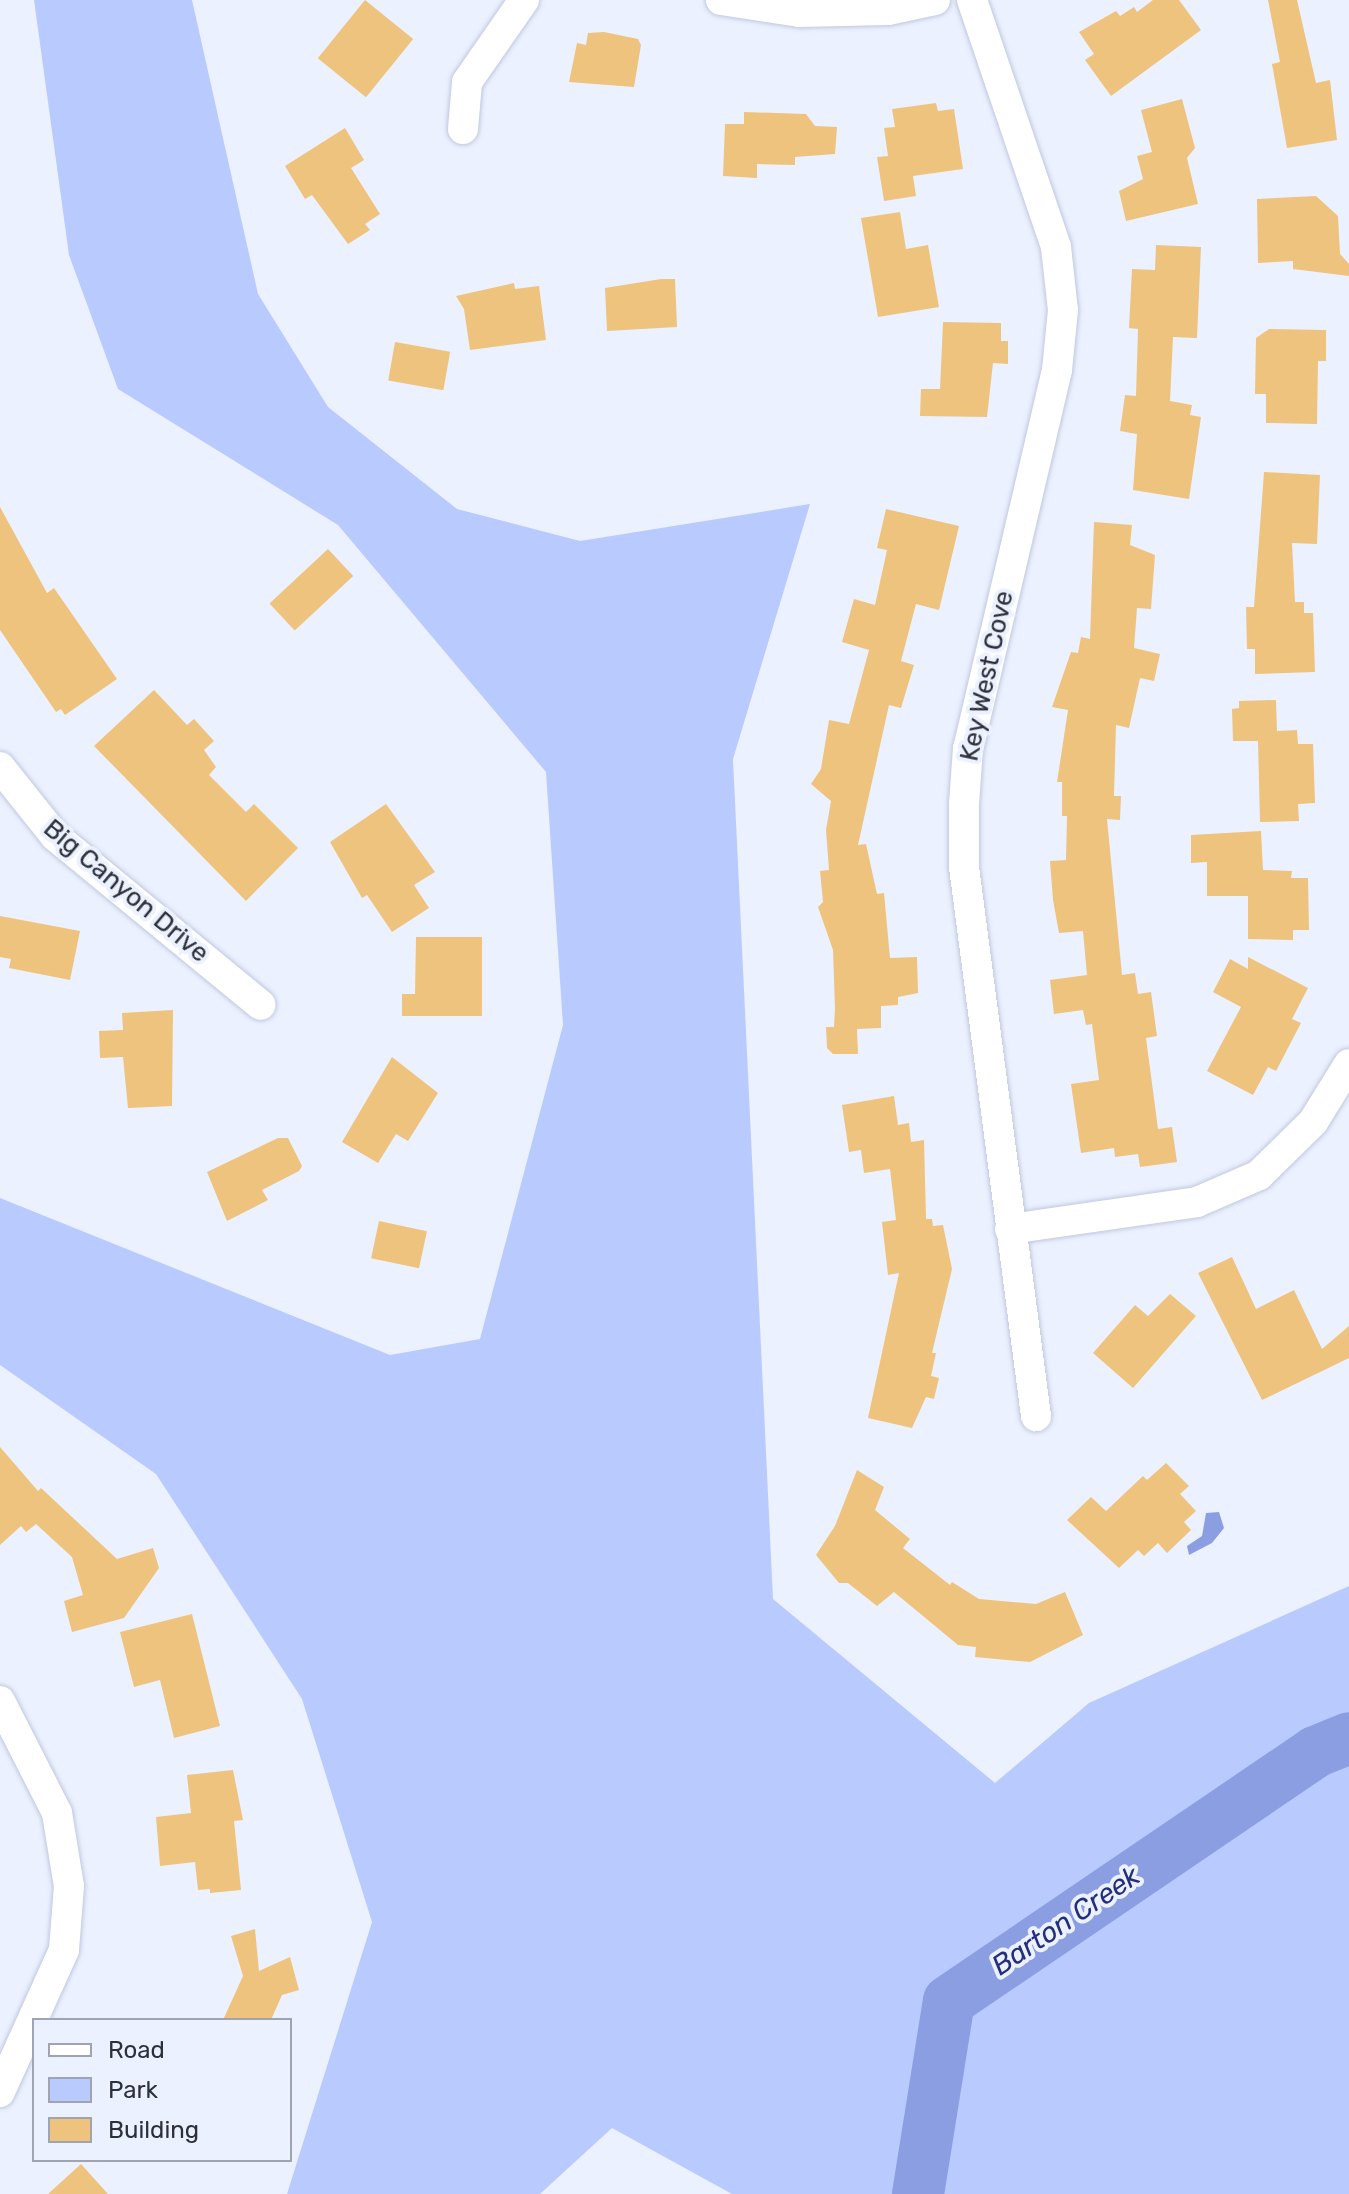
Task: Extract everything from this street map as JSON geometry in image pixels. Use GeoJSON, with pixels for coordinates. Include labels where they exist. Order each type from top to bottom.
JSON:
{"type":"FeatureCollection","features":[{"type":"Feature","properties":{"kind":"street"},"geometry":{"type":"LineString","coordinates":[[463,129],[467,82],[524,0]]}},
{"type":"Feature","properties":{"kind":"street"},"geometry":{"type":"LineString","coordinates":[[721,0],[799,12],[888,10],[935,0]]}},
{"type":"Feature","properties":{"kind":"street","name":"Key West Cove"},"geometry":{"type":"LineString","coordinates":[[972,0],[1056,247],[1063,310],[1057,370],[968,748],[964,804],[964,867],[1036,1416]]}},
{"type":"Feature","properties":{"kind":"street","name":"Big Canyon Drive"},"geometry":{"type":"LineString","coordinates":[[0,767],[9,800],[261,1005]]}},
{"type":"Feature","properties":{"kind":"street"},"geometry":{"type":"LineString","coordinates":[[1010,1229],[1197,1202],[1259,1175],[1313,1122],[1349,1064]]}},
{"type":"Feature","properties":{"kind":"street"},"geometry":{"type":"LineString","coordinates":[[0,1701],[57,1813],[69,1886],[64,1950],[33,2018]]}},
{"type":"Feature","properties":{"kind":"street"},"geometry":{"type":"LineString","coordinates":[[0,2092],[32,2021]]}},
{"type":"Feature","properties":{"kind":"green space"},"geometry":{"type":"Polygon","coordinates":[[[34,0],[192,0],[258,294],[328,407],[457,509],[580,541],[810,504],[733,759],[773,1599],[995,1783],[1089,1703],[1349,1586],[1349,2194],[732,2194],[612,2128],[540,2194],[287,2194],[372,1922],[302,1699],[156,1474],[0,1365],[0,1198],[390,1355],[480,1339],[563,1025],[546,772],[338,525],[118,389],[69,255],[34,0]]]}},
{"type":"Feature","properties":{"kind":"shaded area"},"geometry":{"type":"Polygon","coordinates":[[[1219,1512],[1224,1528],[1212,1543],[1189,1555],[1187,1546],[1202,1536],[1206,1513],[1219,1512]]]}},
{"type":"Feature","properties":{"kind":"building"},"geometry":{"type":"Polygon","coordinates":[[[365,0],[413,39],[366,97],[318,58],[365,0]]]}},
{"type":"Feature","properties":{"kind":"building"},"geometry":{"type":"Polygon","coordinates":[[[1153,0],[1179,0],[1201,30],[1111,96],[1085,60],[1094,54],[1079,32],[1116,11],[1120,16],[1134,7],[1137,12],[1153,0]]]}},
{"type":"Feature","properties":{"kind":"building"},"geometry":{"type":"Polygon","coordinates":[[[1268,0],[1297,0],[1316,83],[1330,80],[1337,140],[1287,148],[1272,64],[1280,62],[1268,0]]]}},
{"type":"Feature","properties":{"kind":"building"},"geometry":{"type":"Polygon","coordinates":[[[604,32],[638,39],[641,45],[634,87],[569,82],[577,43],[586,45],[588,33],[604,32]]]}},
{"type":"Feature","properties":{"kind":"building"},"geometry":{"type":"Polygon","coordinates":[[[1182,99],[1195,148],[1187,158],[1198,204],[1126,221],[1119,191],[1143,179],[1137,156],[1152,152],[1141,110],[1182,99]]]}},
{"type":"Feature","properties":{"kind":"building"},"geometry":{"type":"Polygon","coordinates":[[[936,103],[938,111],[954,109],[963,169],[913,176],[916,196],[884,201],[877,157],[888,156],[884,128],[895,127],[892,109],[936,103]]]}},
{"type":"Feature","properties":{"kind":"building"},"geometry":{"type":"Polygon","coordinates":[[[744,112],[806,114],[815,126],[837,127],[835,154],[795,157],[795,165],[757,164],[757,178],[723,176],[725,124],[744,124],[744,112]]]}},
{"type":"Feature","properties":{"kind":"building"},"geometry":{"type":"Polygon","coordinates":[[[345,128],[364,160],[351,168],[380,214],[365,224],[370,230],[348,244],[312,195],[305,199],[285,166],[345,128]]]}},
{"type":"Feature","properties":{"kind":"building"},"geometry":{"type":"Polygon","coordinates":[[[1316,196],[1338,216],[1340,254],[1349,264],[1349,276],[1293,269],[1293,261],[1258,263],[1257,199],[1316,196]]]}},
{"type":"Feature","properties":{"kind":"building"},"geometry":{"type":"Polygon","coordinates":[[[900,212],[906,249],[928,245],[939,307],[878,317],[861,218],[900,212]]]}},
{"type":"Feature","properties":{"kind":"building"},"geometry":{"type":"Polygon","coordinates":[[[1156,245],[1201,247],[1197,338],[1173,337],[1170,401],[1192,405],[1190,415],[1201,417],[1189,499],[1133,490],[1137,434],[1120,431],[1125,395],[1136,396],[1138,329],[1129,328],[1132,269],[1155,270],[1156,245]]]}},
{"type":"Feature","properties":{"kind":"building"},"geometry":{"type":"Polygon","coordinates":[[[675,279],[677,327],[607,331],[605,288],[675,279]]]}},
{"type":"Feature","properties":{"kind":"building"},"geometry":{"type":"Polygon","coordinates":[[[514,283],[515,289],[539,286],[546,340],[470,350],[464,309],[456,296],[514,283]]]}},
{"type":"Feature","properties":{"kind":"building"},"geometry":{"type":"Polygon","coordinates":[[[943,322],[1001,323],[1001,341],[1008,341],[1008,364],[993,363],[987,417],[920,416],[921,389],[940,389],[943,322]]]}},
{"type":"Feature","properties":{"kind":"building"},"geometry":{"type":"Polygon","coordinates":[[[1269,329],[1326,330],[1326,361],[1318,361],[1317,424],[1266,423],[1266,394],[1255,394],[1256,338],[1269,329]]]}},
{"type":"Feature","properties":{"kind":"building"},"geometry":{"type":"Polygon","coordinates":[[[395,342],[450,352],[443,390],[388,380],[395,342]]]}},
{"type":"Feature","properties":{"kind":"building"},"geometry":{"type":"Polygon","coordinates":[[[1264,472],[1320,475],[1317,544],[1292,543],[1295,602],[1304,602],[1304,613],[1313,613],[1315,672],[1255,674],[1255,649],[1247,649],[1246,607],[1254,607],[1264,472]]]}},
{"type":"Feature","properties":{"kind":"building"},"geometry":{"type":"Polygon","coordinates":[[[0,507],[47,593],[54,588],[117,679],[65,715],[61,709],[56,712],[0,630],[0,507]]]}},
{"type":"Feature","properties":{"kind":"building"},"geometry":{"type":"Polygon","coordinates":[[[886,509],[959,526],[939,610],[916,604],[901,661],[914,665],[901,708],[889,705],[858,845],[866,844],[877,894],[884,893],[890,958],[917,957],[918,993],[898,997],[898,1005],[881,1006],[881,1028],[857,1029],[858,1054],[833,1054],[827,1048],[826,1027],[834,1027],[833,950],[818,907],[823,902],[820,871],[829,870],[826,830],[831,801],[811,784],[821,769],[829,720],[849,724],[869,650],[842,642],[854,599],[875,605],[887,550],[877,548],[886,509]]]}},
{"type":"Feature","properties":{"kind":"building"},"geometry":{"type":"Polygon","coordinates":[[[1094,522],[1132,525],[1130,545],[1155,555],[1151,609],[1137,608],[1134,648],[1160,654],[1154,681],[1140,678],[1129,728],[1116,725],[1114,796],[1121,796],[1120,820],[1107,819],[1122,975],[1135,973],[1138,994],[1151,992],[1157,1036],[1146,1038],[1158,1129],[1172,1127],[1177,1162],[1140,1167],[1138,1154],[1115,1157],[1114,1148],[1081,1153],[1071,1084],[1099,1080],[1092,1024],[1086,1025],[1083,1010],[1054,1014],[1050,980],[1087,975],[1083,931],[1059,933],[1053,900],[1050,861],[1066,860],[1067,816],[1062,816],[1062,782],[1057,782],[1068,710],[1052,707],[1071,652],[1078,653],[1081,637],[1090,639],[1094,522]]]}},
{"type":"Feature","properties":{"kind":"building"},"geometry":{"type":"Polygon","coordinates":[[[328,549],[353,576],[295,631],[269,604],[328,549]]]}},
{"type":"Feature","properties":{"kind":"building"},"geometry":{"type":"Polygon","coordinates":[[[154,690],[187,725],[194,719],[214,741],[204,750],[216,767],[209,775],[246,812],[254,804],[298,848],[246,901],[94,746],[154,690]]]}},
{"type":"Feature","properties":{"kind":"building"},"geometry":{"type":"Polygon","coordinates":[[[1276,700],[1277,731],[1297,730],[1298,744],[1313,744],[1315,803],[1298,804],[1299,821],[1260,822],[1258,741],[1233,741],[1232,709],[1239,708],[1239,701],[1276,700]]]}},
{"type":"Feature","properties":{"kind":"building"},"geometry":{"type":"Polygon","coordinates":[[[386,804],[435,872],[414,885],[429,908],[392,932],[367,895],[362,898],[330,842],[386,804]]]}},
{"type":"Feature","properties":{"kind":"building"},"geometry":{"type":"Polygon","coordinates":[[[1261,831],[1263,870],[1292,871],[1291,878],[1308,878],[1309,930],[1293,930],[1293,940],[1248,939],[1248,896],[1207,896],[1207,862],[1191,863],[1191,835],[1261,831]]]}},
{"type":"Feature","properties":{"kind":"building"},"geometry":{"type":"Polygon","coordinates":[[[0,916],[80,931],[70,980],[9,968],[11,959],[0,957],[0,916]]]}},
{"type":"Feature","properties":{"kind":"building"},"geometry":{"type":"Polygon","coordinates":[[[416,937],[482,937],[482,1016],[402,1016],[402,994],[415,994],[416,937]]]}},
{"type":"Feature","properties":{"kind":"building"},"geometry":{"type":"Polygon","coordinates":[[[1248,957],[1308,988],[1292,1019],[1301,1023],[1276,1071],[1268,1067],[1253,1095],[1207,1071],[1241,1007],[1213,992],[1230,959],[1248,969],[1248,957]]]}},
{"type":"Feature","properties":{"kind":"building"},"geometry":{"type":"Polygon","coordinates":[[[173,1010],[172,1106],[128,1108],[123,1057],[100,1058],[99,1031],[123,1030],[122,1013],[173,1010]]]}},
{"type":"Feature","properties":{"kind":"building"},"geometry":{"type":"Polygon","coordinates":[[[392,1057],[438,1093],[408,1141],[396,1134],[378,1163],[342,1142],[392,1057]]]}},
{"type":"Feature","properties":{"kind":"building"},"geometry":{"type":"Polygon","coordinates":[[[894,1096],[898,1125],[909,1123],[911,1142],[924,1140],[926,1219],[932,1219],[933,1226],[943,1225],[952,1269],[932,1353],[936,1353],[931,1376],[939,1378],[934,1399],[926,1397],[912,1428],[868,1418],[899,1273],[888,1275],[882,1222],[896,1220],[890,1169],[864,1173],[861,1150],[849,1152],[842,1105],[894,1096]]]}},
{"type":"Feature","properties":{"kind":"building"},"geometry":{"type":"Polygon","coordinates":[[[278,1138],[288,1138],[302,1166],[299,1171],[262,1190],[268,1200],[227,1221],[207,1172],[278,1138]]]}},
{"type":"Feature","properties":{"kind":"building"},"geometry":{"type":"Polygon","coordinates":[[[379,1221],[427,1231],[419,1268],[371,1258],[379,1221]]]}},
{"type":"Feature","properties":{"kind":"building"},"geometry":{"type":"Polygon","coordinates":[[[1232,1257],[1256,1309],[1294,1290],[1322,1349],[1349,1326],[1349,1358],[1262,1400],[1198,1273],[1232,1257]]]}},
{"type":"Feature","properties":{"kind":"building"},"geometry":{"type":"Polygon","coordinates":[[[1170,1294],[1196,1316],[1133,1388],[1093,1353],[1135,1305],[1148,1316],[1170,1294]]]}},
{"type":"Feature","properties":{"kind":"building"},"geometry":{"type":"Polygon","coordinates":[[[0,1447],[38,1491],[41,1488],[117,1559],[153,1548],[159,1568],[124,1618],[72,1632],[64,1601],[83,1595],[72,1557],[36,1524],[26,1532],[21,1526],[0,1545],[0,1447]]]}},
{"type":"Feature","properties":{"kind":"building"},"geometry":{"type":"Polygon","coordinates":[[[1166,1463],[1189,1486],[1180,1494],[1196,1511],[1184,1522],[1191,1530],[1167,1553],[1158,1543],[1144,1556],[1138,1550],[1119,1568],[1067,1520],[1091,1497],[1106,1511],[1143,1476],[1147,1480],[1166,1463]]]}},
{"type":"Feature","properties":{"kind":"building"},"geometry":{"type":"Polygon","coordinates":[[[857,1470],[884,1487],[875,1510],[910,1539],[903,1548],[950,1585],[952,1582],[979,1599],[1036,1604],[1065,1592],[1083,1635],[1030,1662],[975,1657],[976,1647],[958,1645],[894,1592],[877,1606],[848,1583],[839,1583],[816,1555],[835,1526],[857,1470]]]}},
{"type":"Feature","properties":{"kind":"building"},"geometry":{"type":"Polygon","coordinates":[[[192,1614],[220,1726],[174,1738],[160,1680],[134,1687],[120,1632],[192,1614]]]}},
{"type":"Feature","properties":{"kind":"building"},"geometry":{"type":"Polygon","coordinates":[[[233,1770],[243,1820],[234,1821],[241,1890],[210,1893],[210,1889],[198,1890],[195,1862],[160,1866],[156,1817],[191,1813],[187,1775],[233,1770]]]}},
{"type":"Feature","properties":{"kind":"building"},"geometry":{"type":"Polygon","coordinates":[[[255,1929],[259,1971],[290,1957],[299,1990],[282,1995],[272,2018],[224,2018],[243,1976],[231,1936],[255,1929]]]}},
{"type":"Feature","properties":{"kind":"building"},"geometry":{"type":"Polygon","coordinates":[[[81,2164],[108,2194],[48,2194],[81,2164]]]}},
{"type":"Feature","properties":{"kind":"waterway","name":"Barton Creek"},"geometry":{"type":"LineString","coordinates":[[918,2194],[949,2001],[1315,1752],[1349,1738]]}}]}
